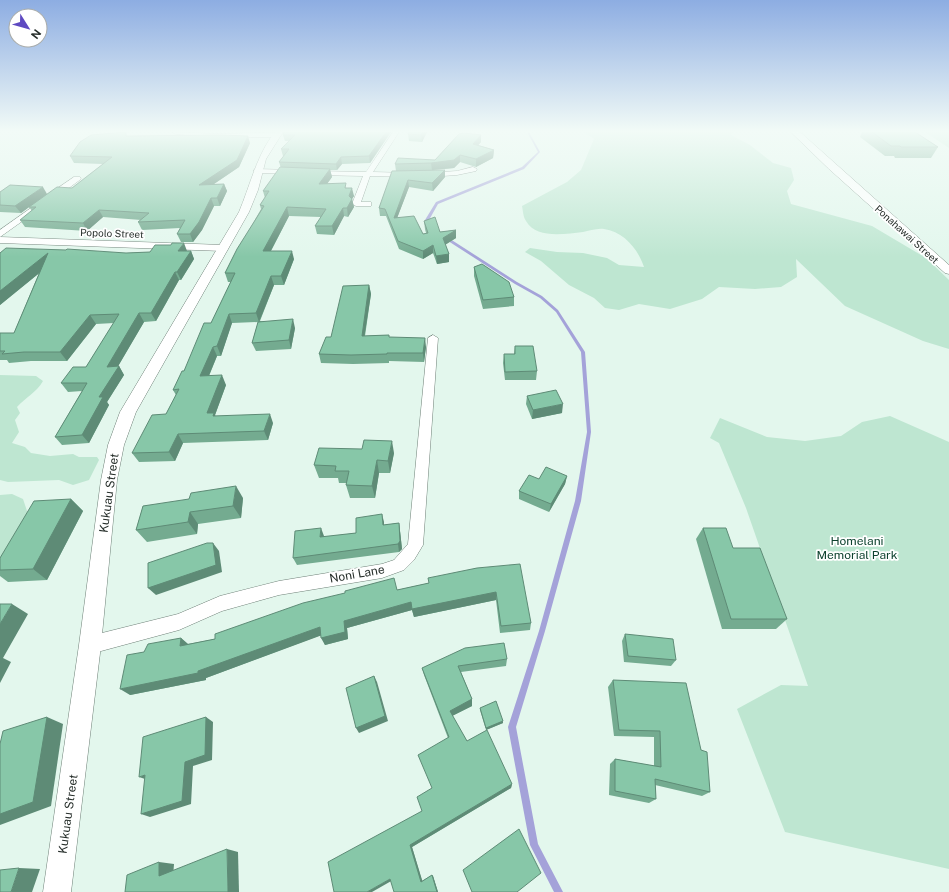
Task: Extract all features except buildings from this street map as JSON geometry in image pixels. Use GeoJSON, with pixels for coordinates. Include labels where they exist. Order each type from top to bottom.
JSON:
{"type":"FeatureCollection","features":[{"type":"Feature","properties":{"kind":"street","name":"Kukuau Street"},"geometry":{"type":"LineString","coordinates":[[57,892],[90,645],[109,480],[116,446],[128,412],[244,212],[253,190],[257,174]]}},
{"type":"Feature","properties":{"kind":"street"},"geometry":{"type":"LineString","coordinates":[[330,174],[367,175],[446,174]]}},
{"type":"Feature","properties":{"kind":"street","name":"Ponahawai Street"},"geometry":{"type":"LineString","coordinates":[[839,174],[949,271]]}},
{"type":"Feature","properties":{"kind":"street"},"geometry":{"type":"LineString","coordinates":[[367,175],[356,204],[368,204]]}},
{"type":"Feature","properties":{"kind":"street"},"geometry":{"type":"LineString","coordinates":[[0,234],[77,179]]}},
{"type":"Feature","properties":{"kind":"street","name":"Popolo Street"},"geometry":{"type":"LineString","coordinates":[[0,240],[223,248]]}},
{"type":"Feature","properties":{"kind":"street","name":"Noni Lane"},"geometry":{"type":"LineString","coordinates":[[90,645],[178,622],[220,604],[279,588],[382,571],[399,565],[409,555],[415,545],[433,338]]}},
{"type":"Feature","properties":{"kind":"green space"},"geometry":{"type":"Polygon","coordinates":[[[577,174],[792,174],[794,180],[787,191],[791,204],[872,226],[926,258],[949,280],[949,349],[923,341],[845,306],[796,259],[797,277],[781,287],[755,289],[719,287],[702,299],[670,309],[639,304],[619,310],[605,308],[594,298],[569,285],[541,261],[525,252],[530,248],[557,252],[583,253],[607,258],[619,265],[644,267],[638,254],[629,242],[611,231],[599,229],[576,233],[551,234],[536,231],[531,227],[525,219],[522,206],[567,182],[577,174]]]}},
{"type":"Feature","properties":{"kind":"green space"},"geometry":{"type":"Polygon","coordinates":[[[0,375],[36,376],[43,381],[37,389],[17,407],[20,413],[15,420],[19,432],[12,443],[25,447],[31,453],[50,456],[73,454],[79,457],[97,457],[99,460],[89,480],[73,485],[59,480],[8,482],[0,480],[0,375]]]}},
{"type":"Feature","properties":{"kind":"green space","name":"Homelani Memorial Park"},"geometry":{"type":"Polygon","coordinates":[[[890,416],[949,442],[949,869],[785,832],[737,709],[781,685],[808,686],[746,508],[719,443],[710,438],[720,418],[767,437],[805,441],[841,436],[862,422],[890,416]]]}},
{"type":"Feature","properties":{"kind":"green space"},"geometry":{"type":"Polygon","coordinates":[[[12,494],[23,499],[30,520],[0,576],[0,495],[12,494]]]}},
{"type":"Feature","properties":{"kind":"waterway"},"geometry":{"type":"LineString","coordinates":[[431,225],[427,220],[437,203],[509,174]]}},
{"type":"Feature","properties":{"kind":"waterway"},"geometry":{"type":"LineString","coordinates":[[446,238],[516,283],[541,297],[557,311],[583,352],[589,432],[578,501],[542,631],[512,727],[534,845],[559,892]]}}]}
